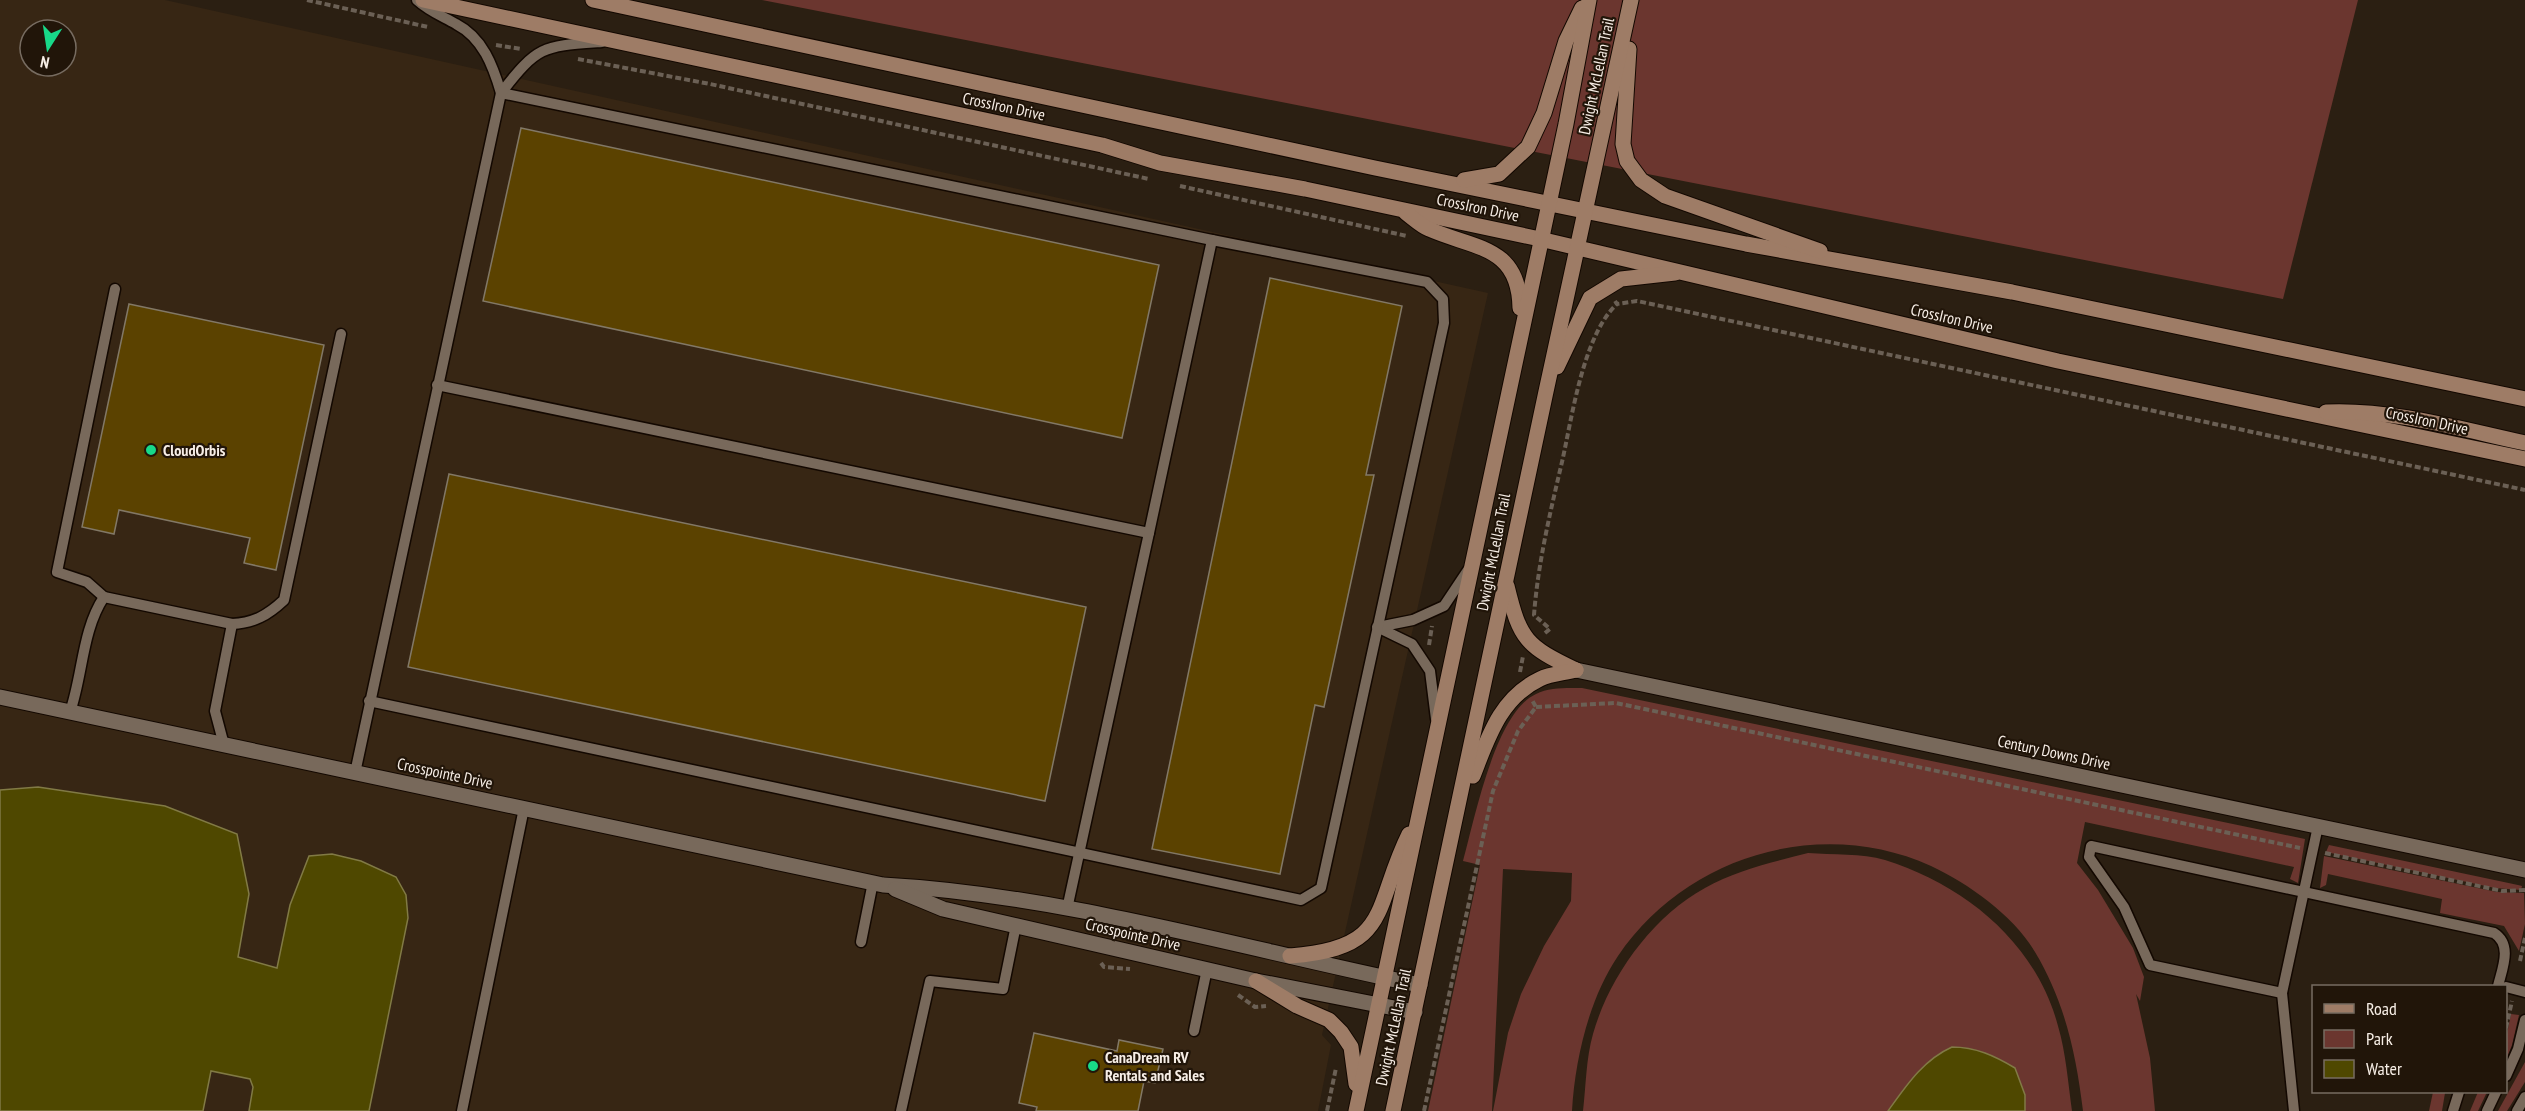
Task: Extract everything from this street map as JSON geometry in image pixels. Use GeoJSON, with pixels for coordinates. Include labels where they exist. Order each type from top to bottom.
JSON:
{"type":"FeatureCollection","features":[{"type":"Feature","properties":{"kind":"main road","name":"CrossIron Drive"},"geometry":{"type":"LineString","coordinates":[[423,0],[1102,146],[1160,164],[1305,189],[1540,238],[1959,339],[2525,459]]}},
{"type":"Feature","properties":{"kind":"main road","name":"CrossIron Drive"},"geometry":{"type":"LineString","coordinates":[[593,0],[1585,211],[2012,292],[2525,399]]}},
{"type":"Feature","properties":{"kind":"main road"},"geometry":{"type":"LineString","coordinates":[[1445,181],[1477,180],[1499,174],[1513,164],[1528,147],[1544,112],[1566,41],[1588,0]]}},
{"type":"Feature","properties":{"kind":"main road","name":"Dwight McLellan Trail"},"geometry":{"type":"LineString","coordinates":[[1356,1109],[1520,338],[1588,0]]}},
{"type":"Feature","properties":{"kind":"main road"},"geometry":{"type":"LineString","coordinates":[[1632,0],[1623,115],[1623,144],[1627,161],[1641,180],[1665,196],[1770,231],[1857,264]]}},
{"type":"Feature","properties":{"kind":"main road","name":"Dwight McLellan Trail"},"geometry":{"type":"LineString","coordinates":[[1393,1111],[1546,389],[1632,0]]}},
{"type":"Feature","properties":{"kind":"main road"},"geometry":{"type":"LineString","coordinates":[[1401,210],[1427,229],[1485,248],[1503,258],[1520,289],[1520,338]]}},
{"type":"Feature","properties":{"kind":"main road"},"geometry":{"type":"LineString","coordinates":[[1546,389],[1590,298],[1621,279],[1686,272]]}},
{"type":"Feature","properties":{"kind":"main road"},"geometry":{"type":"LineString","coordinates":[[2302,413],[2353,411],[2395,415],[2525,443]]}},
{"type":"Feature","properties":{"kind":"main road"},"geometry":{"type":"LineString","coordinates":[[2502,454],[2525,466]]}},
{"type":"Feature","properties":{"kind":"main road"},"geometry":{"type":"LineString","coordinates":[[1506,581],[1520,630],[1532,647],[1576,670]]}},
{"type":"Feature","properties":{"kind":"main road"},"geometry":{"type":"LineString","coordinates":[[1456,818],[1493,725],[1506,706],[1526,688],[1541,679],[1576,670]]}},
{"type":"Feature","properties":{"kind":"main road"},"geometry":{"type":"LineString","coordinates":[[1290,956],[1322,953],[1341,948],[1356,941],[1366,931],[1381,910],[1399,854],[1419,815]]}},
{"type":"Feature","properties":{"kind":"main road"},"geometry":{"type":"LineString","coordinates":[[1256,981],[1297,1006],[1329,1020],[1341,1032],[1351,1047],[1353,1057],[1356,1109]]}},
{"type":"Feature","properties":{"kind":"street","name":"Century Downs Drive"},"geometry":{"type":"LineString","coordinates":[[1576,670],[2525,870]]}},
{"type":"Feature","properties":{"kind":"street","name":"Crosspointe Drive"},"geometry":{"type":"LineString","coordinates":[[0,697],[878,884],[948,888],[1066,909],[1420,985]]}},
{"type":"Feature","properties":{"kind":"street","name":"Crosspointe Drive"},"geometry":{"type":"LineString","coordinates":[[878,884],[943,909],[1256,981],[1415,1012]]}},
{"type":"Feature","properties":{"kind":"lane"},"geometry":{"type":"LineString","coordinates":[[417,0],[432,13],[458,25],[480,42],[494,71],[501,93]]}},
{"type":"Feature","properties":{"kind":"lane"},"geometry":{"type":"LineString","coordinates":[[354,772],[501,93],[537,52],[560,45],[615,41]]}},
{"type":"Feature","properties":{"kind":"lane"},"geometry":{"type":"LineString","coordinates":[[369,701],[1302,900],[1321,888],[1444,323],[1443,299],[1427,282],[1212,240],[501,93]]}},
{"type":"Feature","properties":{"kind":"lane"},"geometry":{"type":"LineString","coordinates":[[1066,909],[1212,240]]}},
{"type":"Feature","properties":{"kind":"lane"},"geometry":{"type":"LineString","coordinates":[[115,289],[57,572],[87,582],[105,597],[232,624],[245,623],[269,615],[284,600],[341,334]]}},
{"type":"Feature","properties":{"kind":"lane"},"geometry":{"type":"LineString","coordinates":[[437,385],[1149,533]]}},
{"type":"Feature","properties":{"kind":"lane"},"geometry":{"type":"LineString","coordinates":[[1377,627],[1413,620],[1444,606],[1471,565]]}},
{"type":"Feature","properties":{"kind":"lane"},"geometry":{"type":"LineString","coordinates":[[70,712],[90,626],[95,611],[105,597]]}},
{"type":"Feature","properties":{"kind":"lane"},"geometry":{"type":"LineString","coordinates":[[224,745],[215,711],[232,624]]}},
{"type":"Feature","properties":{"kind":"lane"},"geometry":{"type":"LineString","coordinates":[[1377,627],[1412,644],[1430,671],[1437,725]]}},
{"type":"Feature","properties":{"kind":"lane"},"geometry":{"type":"LineString","coordinates":[[462,1111],[524,808]]}},
{"type":"Feature","properties":{"kind":"lane"},"geometry":{"type":"LineString","coordinates":[[2294,1111],[2282,993],[2318,826]]}},
{"type":"Feature","properties":{"kind":"lane"},"geometry":{"type":"LineString","coordinates":[[2282,993],[2150,965],[2124,907],[2089,857],[2091,846],[2494,933],[2500,937],[2506,949],[2501,985]]}},
{"type":"Feature","properties":{"kind":"lane"},"geometry":{"type":"LineString","coordinates":[[861,942],[878,884]]}},
{"type":"Feature","properties":{"kind":"lane"},"geometry":{"type":"LineString","coordinates":[[901,1111],[930,981],[1003,988],[1016,925]]}},
{"type":"Feature","properties":{"kind":"lane"},"geometry":{"type":"LineString","coordinates":[[1194,1031],[1207,969]]}},
{"type":"Feature","properties":{"kind":"lane"},"geometry":{"type":"LineString","coordinates":[[2507,988],[2525,992]]}},
{"type":"Feature","properties":{"kind":"lane"},"geometry":{"type":"LineString","coordinates":[[2507,1072],[2518,1049],[2525,1020]]}},
{"type":"Feature","properties":{"kind":"lane"},"geometry":{"type":"LineString","coordinates":[[2453,1111],[2458,1093]]}},
{"type":"Feature","properties":{"kind":"lane"},"geometry":{"type":"LineString","coordinates":[[2487,1111],[2496,1093]]}},
{"type":"Feature","properties":{"kind":"lane"},"geometry":{"type":"LineString","coordinates":[[2517,1111],[2525,1097]]}},
{"type":"Feature","properties":{"kind":"path"},"geometry":{"type":"LineString","coordinates":[[307,0],[436,29]]}},
{"type":"Feature","properties":{"kind":"path"},"geometry":{"type":"LineString","coordinates":[[480,42],[537,52]]}},
{"type":"Feature","properties":{"kind":"path"},"geometry":{"type":"LineString","coordinates":[[569,57],[710,84],[1159,181]]}},
{"type":"Feature","properties":{"kind":"path"},"geometry":{"type":"LineString","coordinates":[[1170,183],[1413,237]]}},
{"type":"Feature","properties":{"kind":"path"},"geometry":{"type":"LineString","coordinates":[[1611,295],[1617,304]]}},
{"type":"Feature","properties":{"kind":"path"},"geometry":{"type":"LineString","coordinates":[[1545,634],[1550,629],[1534,615],[1537,573],[1582,372],[1607,314],[1617,304],[1637,301],[2525,490]]}},
{"type":"Feature","properties":{"kind":"path"},"geometry":{"type":"LineString","coordinates":[[1428,649],[1433,623]]}},
{"type":"Feature","properties":{"kind":"path"},"geometry":{"type":"LineString","coordinates":[[1526,688],[1536,707]]}},
{"type":"Feature","properties":{"kind":"path"},"geometry":{"type":"LineString","coordinates":[[1536,707],[1616,703],[2502,891],[2525,890]]}},
{"type":"Feature","properties":{"kind":"path"},"geometry":{"type":"LineString","coordinates":[[1424,1111],[1493,791],[1518,731],[1536,707]]}},
{"type":"Feature","properties":{"kind":"path"},"geometry":{"type":"LineString","coordinates":[[1096,959],[1104,967],[1126,970],[1134,967]]}},
{"type":"Feature","properties":{"kind":"path"},"geometry":{"type":"LineString","coordinates":[[1234,992],[1255,1007],[1270,1006]]}},
{"type":"Feature","properties":{"kind":"path"},"geometry":{"type":"LineString","coordinates":[[1327,1111],[1337,1065]]}},
{"type":"Feature","properties":{"kind":"shaded area"},"geometry":{"type":"Polygon","coordinates":[[[0,0],[165,0],[1488,293],[1322,1035],[1331,1045],[1318,1111],[0,1111],[0,0]]]}},
{"type":"Feature","properties":{"kind":"green space"},"geometry":{"type":"Polygon","coordinates":[[[762,0],[2358,0],[2283,299],[762,0]]]}},
{"type":"Feature","properties":{"kind":"green space"},"geometry":{"type":"Polygon","coordinates":[[[1582,688],[2305,839],[2298,883],[2290,879],[2294,867],[2085,822],[2077,863],[2098,890],[2133,948],[2144,977],[2140,1001],[2136,994],[2150,1058],[2155,1111],[2083,1111],[2073,1049],[2062,1009],[2035,952],[2015,925],[2002,913],[1975,891],[1931,866],[1889,851],[1845,845],[1802,846],[1759,854],[1718,870],[1680,892],[1646,921],[1618,956],[1599,991],[1580,1050],[1572,1111],[1493,1111],[1508,1033],[1521,994],[1544,946],[1571,901],[1572,873],[1503,869],[1492,1111],[1428,1111],[1480,865],[1463,861],[1489,768],[1509,722],[1522,705],[1536,694],[1547,690],[1582,688]]]}},
{"type":"Feature","properties":{"kind":"green space"},"geometry":{"type":"Polygon","coordinates":[[[2329,845],[2522,886],[2521,890],[2495,888],[2326,852],[2329,845]]]}},
{"type":"Feature","properties":{"kind":"green space"},"geometry":{"type":"Polygon","coordinates":[[[1808,853],[1876,858],[1915,871],[1943,885],[1993,921],[2015,944],[2033,969],[2048,996],[2063,1047],[2072,1111],[1583,1111],[1589,1053],[1600,1013],[1621,970],[1650,932],[1686,900],[1717,882],[1755,867],[1808,853]]]}},
{"type":"Feature","properties":{"kind":"green space"},"geometry":{"type":"Polygon","coordinates":[[[2324,856],[2497,892],[2524,893],[2525,924],[2519,951],[2504,926],[2440,913],[2442,899],[2328,874],[2326,885],[2320,888],[2324,856]]]}},
{"type":"Feature","properties":{"kind":"green space"},"geometry":{"type":"Polygon","coordinates":[[[2511,1014],[2519,1015],[2507,1058],[2507,1034],[2511,1014]]]}},
{"type":"Feature","properties":{"kind":"green space"},"geometry":{"type":"Polygon","coordinates":[[[2525,1062],[2525,1082],[2507,1111],[2498,1111],[2525,1062]]]}},
{"type":"Feature","properties":{"kind":"green space"},"geometry":{"type":"Polygon","coordinates":[[[2433,1093],[2445,1093],[2442,1111],[2429,1111],[2433,1093]]]}},
{"type":"Feature","properties":{"kind":"green space"},"geometry":{"type":"Polygon","coordinates":[[[2478,1093],[2487,1093],[2478,1111],[2470,1111],[2478,1093]]]}},
{"type":"Feature","properties":{"kind":"water"},"geometry":{"type":"Polygon","coordinates":[[[38,787],[165,806],[237,834],[249,894],[238,957],[277,968],[290,905],[309,856],[332,854],[361,861],[396,877],[406,895],[408,918],[369,1111],[249,1111],[253,1087],[250,1079],[211,1071],[203,1111],[0,1111],[0,790],[38,787]]]}},
{"type":"Feature","properties":{"kind":"water"},"geometry":{"type":"Polygon","coordinates":[[[1952,1047],[1985,1053],[2015,1068],[2025,1095],[2025,1111],[1888,1111],[1924,1066],[1952,1047]]]}},
{"type":"Feature","properties":{"kind":"building"},"geometry":{"type":"Polygon","coordinates":[[[521,128],[1159,265],[1122,438],[483,301],[521,128]]]}},
{"type":"Feature","properties":{"kind":"building"},"geometry":{"type":"Polygon","coordinates":[[[1270,278],[1402,306],[1366,475],[1374,475],[1324,707],[1315,705],[1280,874],[1152,849],[1270,278]]]}},
{"type":"Feature","properties":{"kind":"building"},"geometry":{"type":"Polygon","coordinates":[[[129,304],[324,345],[276,570],[244,563],[250,538],[119,510],[114,534],[82,527],[129,304]]]}},
{"type":"Feature","properties":{"kind":"building"},"geometry":{"type":"Polygon","coordinates":[[[449,474],[1086,607],[1045,801],[408,667],[449,474]]]}},
{"type":"Feature","properties":{"kind":"building","name":"CanaDream RV Rentals and Sales"},"geometry":{"type":"Polygon","coordinates":[[[1034,1033],[1117,1051],[1119,1040],[1163,1049],[1155,1083],[1144,1081],[1138,1111],[1036,1111],[1037,1107],[1019,1103],[1034,1033]]]}},
{"type":"Feature","properties":{"kind":"place","name":"CloudOrbis"},"geometry":{"type":"Point","coordinates":[151,450]}},
{"type":"Feature","properties":{"kind":"place","name":"CanaDream RV Rentals and Sales"},"geometry":{"type":"Point","coordinates":[1093,1066]}}]}
